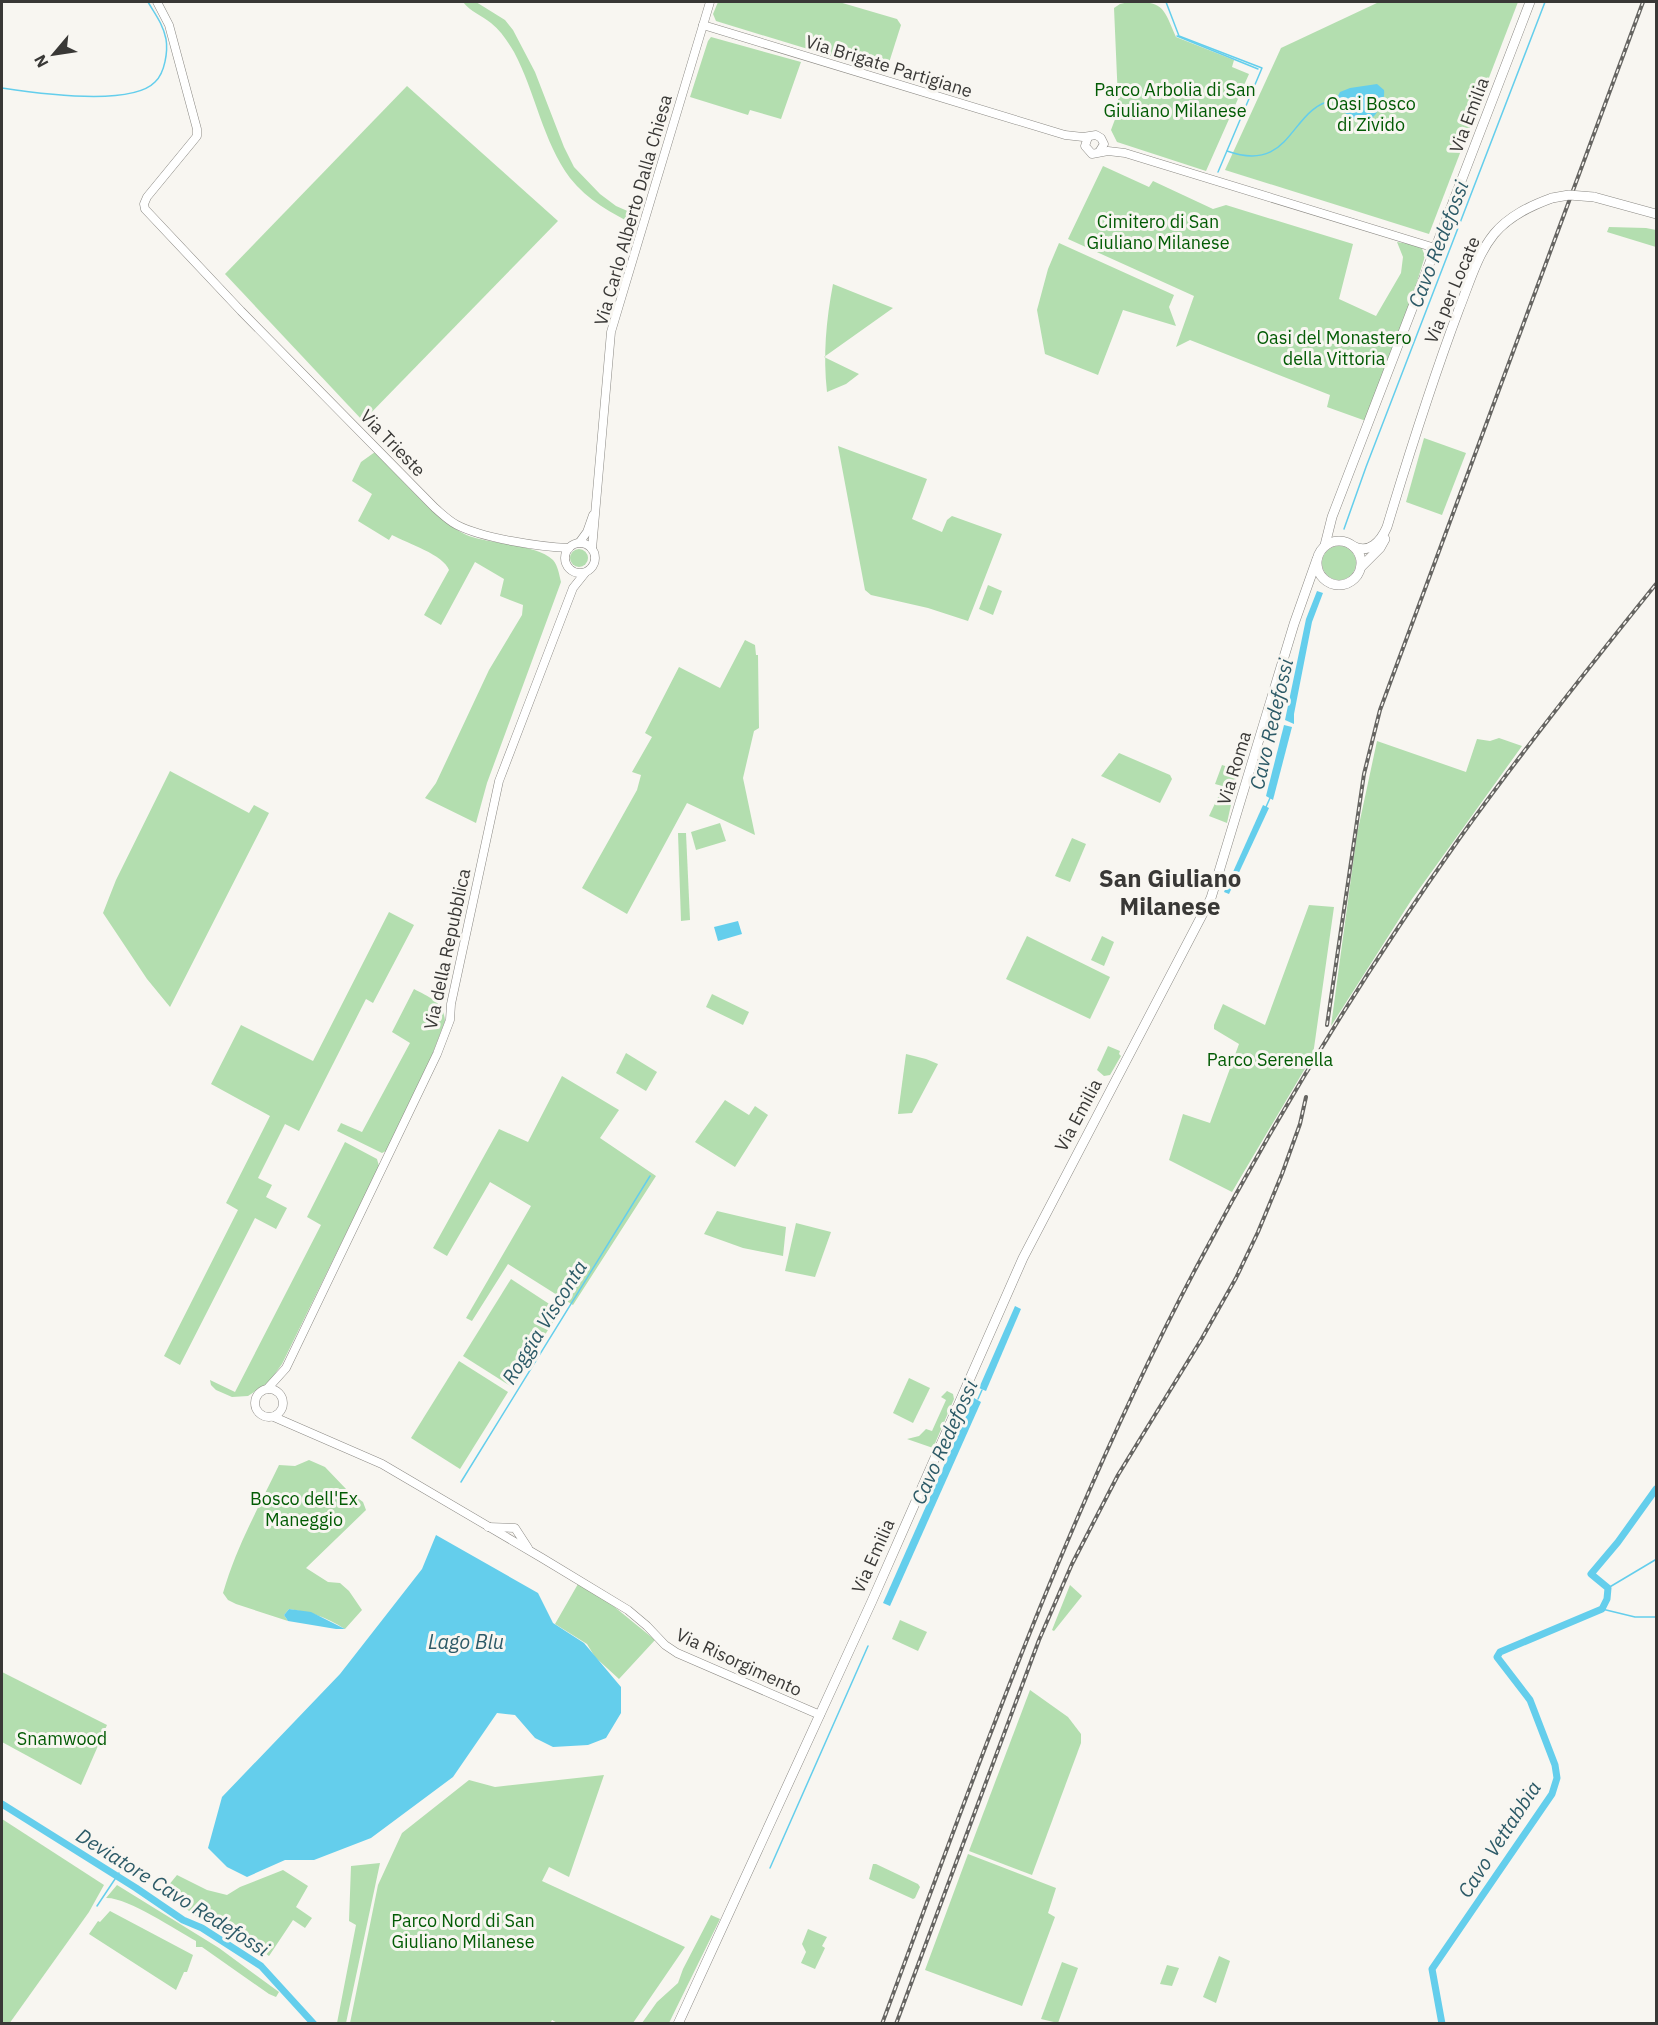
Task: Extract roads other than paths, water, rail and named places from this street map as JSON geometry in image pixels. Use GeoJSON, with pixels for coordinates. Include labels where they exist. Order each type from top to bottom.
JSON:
{"type":"FeatureCollection","features":[{"type":"Feature","properties":{"kind":"main road","name":"Via Emilia"},"geometry":{"type":"LineString","coordinates":[[1325,545],[1336,508],[1530,2]]}},
{"type":"Feature","properties":{"kind":"main road","name":"Via per Locate"},"geometry":{"type":"LineString","coordinates":[[1361,567],[1382,546],[1437,369],[1480,258],[1494,235],[1526,209],[1552,198],[1569,195],[1594,197],[1656,214]]}},
{"type":"Feature","properties":{"kind":"main road","name":"Via Emilia"},"geometry":{"type":"LineString","coordinates":[[1336,508],[1335,527],[1340,537],[1350,543]]}},
{"type":"Feature","properties":{"kind":"main road","name":"Via per Locate"},"geometry":{"type":"LineString","coordinates":[[1350,543],[1363,549],[1373,545],[1380,539],[1387,527]]}},
{"type":"Feature","properties":{"kind":"main road"},"geometry":{"type":"LineString","coordinates":[[1304,596],[1313,585],[1322,582],[1338,585],[1349,583],[1357,576],[1361,567],[1360,556],[1350,543],[1335,540],[1325,545],[1320,551],[1317,559],[1319,573],[1328,582]]}},
{"type":"Feature","properties":{"kind":"main road","name":"Via Roma"},"geometry":{"type":"LineString","coordinates":[[1204,914],[1224,859],[1293,624],[1317,559]]}},
{"type":"Feature","properties":{"kind":"main road","name":"Via Emilia"},"geometry":{"type":"LineString","coordinates":[[678,2024],[820,1715],[1023,1258],[1204,914]]}},
{"type":"Feature","properties":{"kind":"street","name":"Via Trieste"},"geometry":{"type":"LineString","coordinates":[[157,2],[169,25],[197,129],[193,141],[147,197],[144,204],[145,209],[241,311],[435,508],[454,524],[472,532],[551,547],[569,548]]}},
{"type":"Feature","properties":{"kind":"street","name":"Via Carlo Alberto Dalla Chiesa"},"geometry":{"type":"LineString","coordinates":[[592,549],[611,332],[710,2]]}},
{"type":"Feature","properties":{"kind":"street","name":"Via Brigate Partigiane"},"geometry":{"type":"LineString","coordinates":[[703,25],[1065,135],[1085,146]]}},
{"type":"Feature","properties":{"kind":"street","name":"Via Brigate Partigiane"},"geometry":{"type":"LineString","coordinates":[[1065,135],[1088,137]]}},
{"type":"Feature","properties":{"kind":"street"},"geometry":{"type":"LineString","coordinates":[[1125,153],[1104,143],[1096,135],[1088,137],[1085,146],[1092,154],[1113,151],[1125,153],[1436,249]]}},
{"type":"Feature","properties":{"kind":"street"},"geometry":{"type":"LineString","coordinates":[[1100,152],[1104,143]]}},
{"type":"Feature","properties":{"kind":"street","name":"Via Carlo Alberto Dalla Chiesa"},"geometry":{"type":"LineString","coordinates":[[579,543],[587,532],[597,502]]}},
{"type":"Feature","properties":{"kind":"street"},"geometry":{"type":"LineString","coordinates":[[579,543],[588,545],[592,549],[595,560],[593,566],[585,573],[572,571],[565,558],[569,548],[579,543]]}},
{"type":"Feature","properties":{"kind":"street","name":"Via Trieste"},"geometry":{"type":"LineString","coordinates":[[551,547],[565,558]]}},
{"type":"Feature","properties":{"kind":"street","name":"Via della Repubblica"},"geometry":{"type":"LineString","coordinates":[[572,571],[573,588]]}},
{"type":"Feature","properties":{"kind":"street","name":"Via della Repubblica"},"geometry":{"type":"LineString","coordinates":[[281,1394],[286,1368],[444,1037],[450,1020],[451,1004],[499,781],[573,588],[585,573]]}},
{"type":"Feature","properties":{"kind":"street","name":"Via della Repubblica"},"geometry":{"type":"LineString","coordinates":[[267,1389],[286,1368]]}},
{"type":"Feature","properties":{"kind":"street"},"geometry":{"type":"LineString","coordinates":[[283,1407],[274,1417],[268,1417],[260,1414],[255,1405],[259,1394],[267,1389],[275,1390],[281,1394],[286,1416],[294,1425]]}},
{"type":"Feature","properties":{"kind":"street","name":"Via Risorgimento"},"geometry":{"type":"LineString","coordinates":[[274,1417],[382,1464],[628,1610],[641,1620],[665,1646],[677,1653],[820,1715]]}},
{"type":"Feature","properties":{"kind":"street"},"geometry":{"type":"LineString","coordinates":[[487,1527],[508,1527]]}},
{"type":"Feature","properties":{"kind":"street"},"geometry":{"type":"LineString","coordinates":[[508,1527],[504,1533],[508,1540],[515,1539],[518,1533]]}},
{"type":"Feature","properties":{"kind":"street","name":"Via Risorgimento"},"geometry":{"type":"LineString","coordinates":[[508,1527],[515,1528],[530,1552]]}},
{"type":"Feature","properties":{"kind":"water"},"geometry":{"type":"Polygon","coordinates":[[[1377,84],[1384,90],[1384,97],[1375,115],[1369,119],[1364,121],[1351,117],[1335,102],[1340,92],[1377,84]]]}},
{"type":"Feature","properties":{"kind":"water"},"geometry":{"type":"Polygon","coordinates":[[[1317,591],[1323,593],[1312,622],[1294,724],[1285,720],[1306,619],[1317,591]]]}},
{"type":"Feature","properties":{"kind":"water"},"geometry":{"type":"Polygon","coordinates":[[[1284,725],[1292,727],[1273,800],[1266,796],[1284,725]]]}},
{"type":"Feature","properties":{"kind":"water"},"geometry":{"type":"Polygon","coordinates":[[[1263,805],[1269,808],[1229,894],[1224,892],[1263,805]]]}},
{"type":"Feature","properties":{"kind":"water"},"geometry":{"type":"Polygon","coordinates":[[[738,921],[742,934],[718,941],[714,927],[738,921]]]}},
{"type":"Feature","properties":{"kind":"water"},"geometry":{"type":"Polygon","coordinates":[[[1015,1306],[1021,1309],[986,1391],[979,1388],[1015,1306]]]}},
{"type":"Feature","properties":{"kind":"water"},"geometry":{"type":"Polygon","coordinates":[[[974,1398],[981,1402],[890,1606],[883,1603],[974,1398]]]}},
{"type":"Feature","properties":{"kind":"water","name":"Lago Blu"},"geometry":{"type":"Polygon","coordinates":[[[436,1535],[538,1593],[553,1623],[584,1643],[621,1687],[621,1713],[606,1738],[588,1745],[553,1747],[535,1738],[515,1715],[497,1713],[453,1777],[371,1838],[314,1860],[285,1860],[247,1877],[227,1867],[208,1848],[222,1797],[340,1674],[422,1569],[436,1535]]]}},
{"type":"Feature","properties":{"kind":"water"},"geometry":{"type":"Polygon","coordinates":[[[289,1609],[311,1612],[345,1629],[288,1621],[284,1615],[289,1609]]]}},
{"type":"Feature","properties":{"kind":"waterway"},"geometry":{"type":"LineString","coordinates":[[2,88],[82,96],[126,94],[143,90],[158,78],[167,50],[163,29],[148,2]]}},
{"type":"Feature","properties":{"kind":"waterway"},"geometry":{"type":"LineString","coordinates":[[1166,2],[1179,36],[1262,68],[1218,172]]}},
{"type":"Feature","properties":{"kind":"waterway","name":"Cavo Redefossi"},"geometry":{"type":"LineString","coordinates":[[1344,529],[1545,2]]}},
{"type":"Feature","properties":{"kind":"waterway"},"geometry":{"type":"LineString","coordinates":[[1177,36],[1258,69]]}},
{"type":"Feature","properties":{"kind":"waterway"},"geometry":{"type":"LineString","coordinates":[[1227,151],[1249,156],[1266,154],[1279,147],[1309,113],[1321,105],[1336,100]]}},
{"type":"Feature","properties":{"kind":"waterway","name":"Cavo Redefossi"},"geometry":{"type":"LineString","coordinates":[[1266,807],[1270,798]]}},
{"type":"Feature","properties":{"kind":"waterway","name":"Roggia Visconta"},"geometry":{"type":"LineString","coordinates":[[461,1482],[650,1176]]}},
{"type":"Feature","properties":{"kind":"waterway","name":"Cavo Redefossi"},"geometry":{"type":"LineString","coordinates":[[978,1399],[982,1390]]}},
{"type":"Feature","properties":{"kind":"waterway","name":"Cavo Vettabbia"},"geometry":{"type":"LineString","coordinates":[[1442,2024],[1432,1969],[1552,1794],[1557,1778],[1555,1765],[1530,1700],[1497,1657],[1500,1652],[1602,1609],[1607,1599],[1608,1588],[1591,1574],[1618,1542],[1656,1489]]}},
{"type":"Feature","properties":{"kind":"waterway"},"geometry":{"type":"LineString","coordinates":[[1608,1588],[1655,1560]]}},
{"type":"Feature","properties":{"kind":"waterway"},"geometry":{"type":"LineString","coordinates":[[1602,1609],[1635,1617],[1656,1617]]}},
{"type":"Feature","properties":{"kind":"waterway","name":"Cavo Redefossi"},"geometry":{"type":"LineString","coordinates":[[770,1868],[868,1646]]}},
{"type":"Feature","properties":{"kind":"waterway","name":"Deviatore Cavo Redefossi"},"geometry":{"type":"LineString","coordinates":[[2,1804],[183,1920],[202,1928],[261,1966],[314,2024]]}},
{"type":"Feature","properties":{"kind":"waterway"},"geometry":{"type":"LineString","coordinates":[[97,1906],[119,1873]]}},
{"type":"Feature","properties":{"kind":"railway"},"geometry":{"type":"LineString","coordinates":[[1327,1025],[1364,774],[1380,710],[1643,2]]}},
{"type":"Feature","properties":{"kind":"railway"},"geometry":{"type":"LineString","coordinates":[[882,2024],[989,1736],[1065,1546],[1106,1452],[1196,1268],[1288,1103],[1388,943],[1483,806],[1656,584]]}},
{"type":"Feature","properties":{"kind":"railway"},"geometry":{"type":"LineString","coordinates":[[896,2024],[1039,1640],[1072,1564],[1118,1475],[1201,1340],[1236,1278],[1282,1174],[1300,1124],[1306,1097]]}},
{"type":"Feature","properties":{"kind":"district","name":"San Giuliano Milanese"},"geometry":{"type":"Point","coordinates":[1170,892]}},
{"type":"Feature","properties":{"kind":"park label","name":"Parco Arbolia di San Giuliano Milanese"},"geometry":{"type":"Point","coordinates":[1175,100]}},
{"type":"Feature","properties":{"kind":"park label","name":"Oasi Bosco di Zivido"},"geometry":{"type":"Point","coordinates":[1371,113]}},
{"type":"Feature","properties":{"kind":"park label","name":"Cimitero di San Giuliano Milanese"},"geometry":{"type":"Point","coordinates":[1158,231]}},
{"type":"Feature","properties":{"kind":"park label","name":"Oasi del Monastero della Vittoria"},"geometry":{"type":"Point","coordinates":[1334,347]}},
{"type":"Feature","properties":{"kind":"park label","name":"Parco Serenella"},"geometry":{"type":"Point","coordinates":[1270,1059]}},
{"type":"Feature","properties":{"kind":"park label","name":"Bosco dell'Ex Maneggio"},"geometry":{"type":"Point","coordinates":[304,1508]}},
{"type":"Feature","properties":{"kind":"park label","name":"Snamwood"},"geometry":{"type":"Point","coordinates":[62,1738]}},
{"type":"Feature","properties":{"kind":"park label","name":"Parco Nord di San Giuliano Milanese"},"geometry":{"type":"Point","coordinates":[463,1930]}}]}
